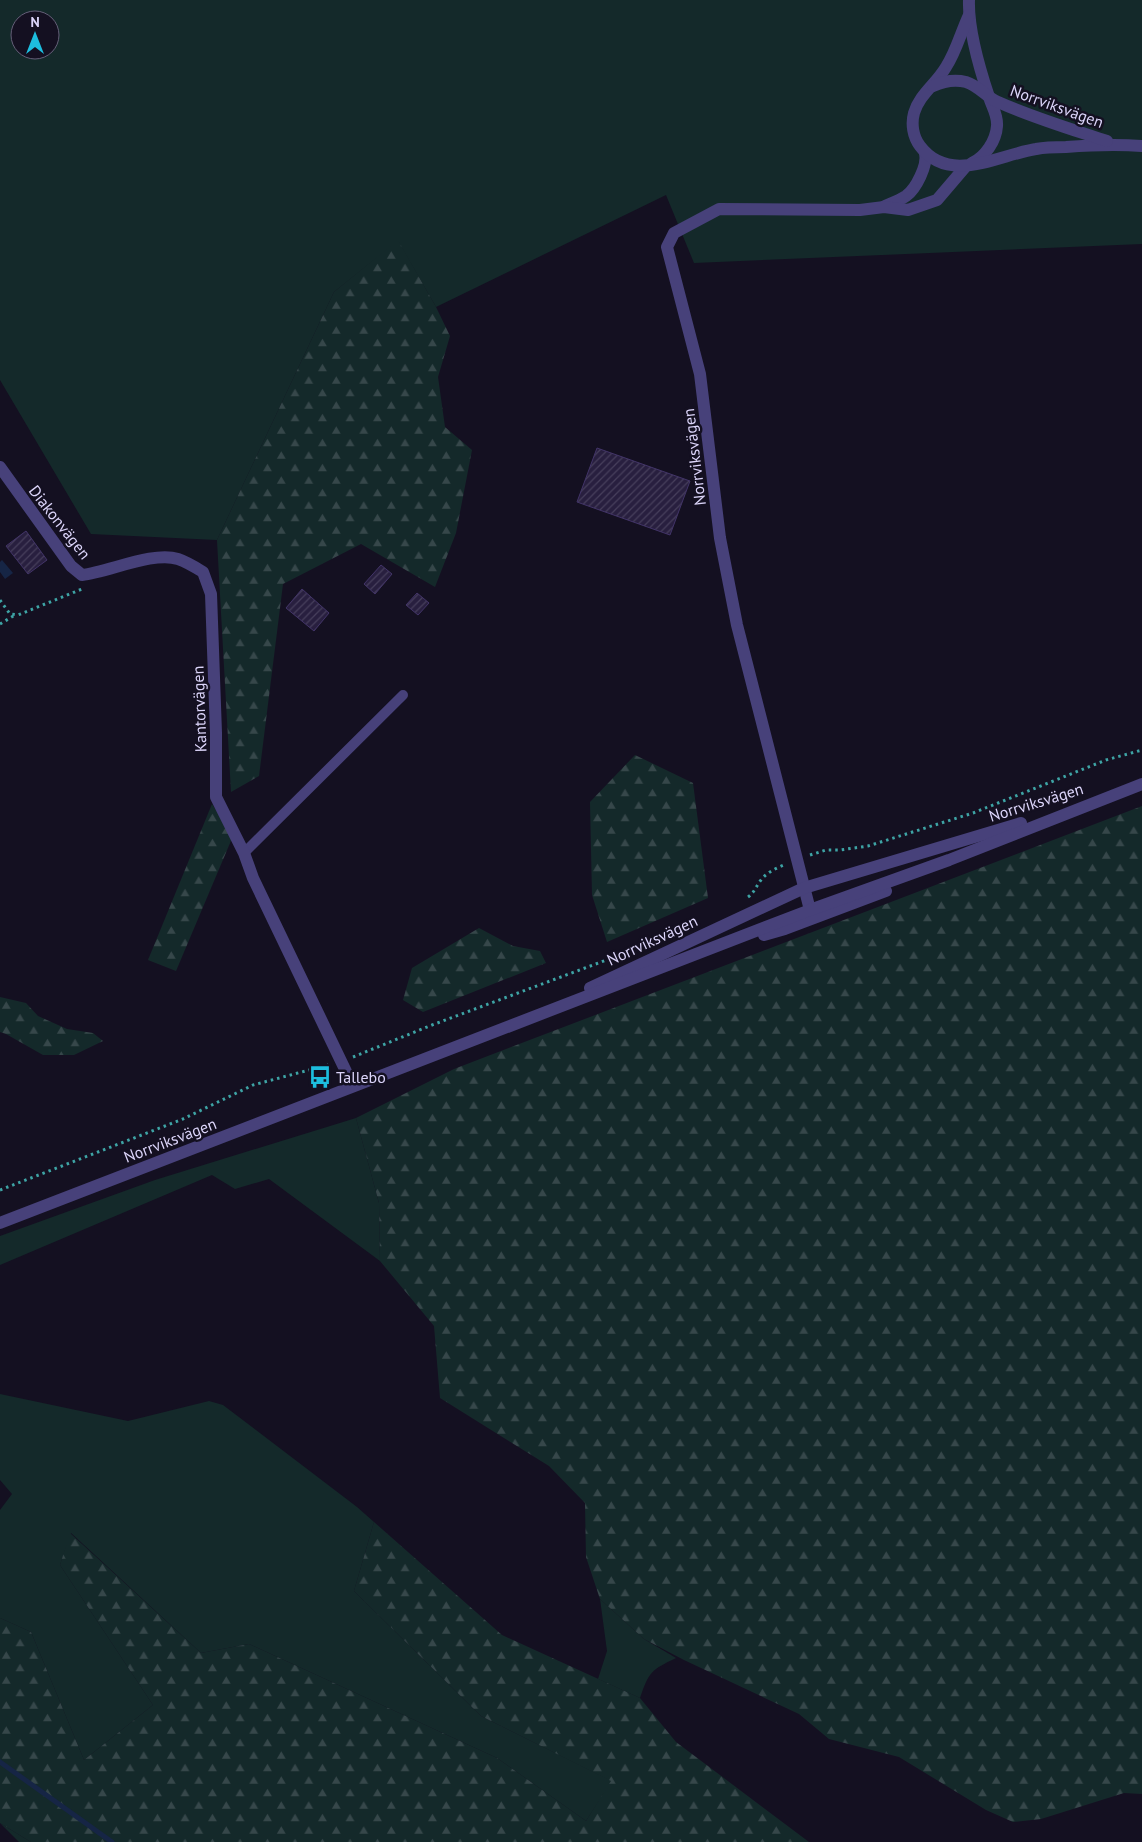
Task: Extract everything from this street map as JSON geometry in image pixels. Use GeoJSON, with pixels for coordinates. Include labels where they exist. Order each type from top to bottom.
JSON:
{"type":"FeatureCollection","features":[{"type":"Feature","properties":{"kind":"street","name":"Norrviksvägen"},"geometry":{"type":"LineString","coordinates":[[970,0],[969,15],[989,99]]}},
{"type":"Feature","properties":{"kind":"street","name":"Norrviksvägen"},"geometry":{"type":"LineString","coordinates":[[884,207],[908,195],[923,171],[927,160],[925,153],[917,142],[913,128],[913,116],[918,102],[947,67],[969,15]]}},
{"type":"Feature","properties":{"kind":"street","name":"Norrviksvägen"},"geometry":{"type":"LineString","coordinates":[[810,910],[737,625],[720,538],[700,374],[667,247],[674,233],[719,209],[860,210],[884,207],[908,210],[937,200],[966,166],[979,160],[994,138],[997,126],[996,111],[980,89],[967,82],[942,81],[930,89]]}},
{"type":"Feature","properties":{"kind":"street","name":"Norrviksvägen"},"geometry":{"type":"LineString","coordinates":[[989,99],[1114,144]]}},
{"type":"Feature","properties":{"kind":"street","name":"Norrviksvägen"},"geometry":{"type":"LineString","coordinates":[[925,153],[937,161],[952,166],[966,166],[1036,149],[1114,144],[1142,146]]}},
{"type":"Feature","properties":{"kind":"street","name":"Diakonvägen"},"geometry":{"type":"LineString","coordinates":[[0,467],[71,566],[82,575],[97,573],[144,560],[161,558],[177,558],[193,566]]}},
{"type":"Feature","properties":{"kind":"street","name":"Kantorvägen"},"geometry":{"type":"LineString","coordinates":[[193,566],[203,572],[211,594],[216,733],[216,797],[244,853]]}},
{"type":"Feature","properties":{"kind":"street","name":"Norrviksvägen"},"geometry":{"type":"LineString","coordinates":[[0,1223],[810,910],[949,860],[1142,784]]}},
{"type":"Feature","properties":{"kind":"street","name":"Norrviksvägen"},"geometry":{"type":"LineString","coordinates":[[516,1024],[644,961],[804,888],[1104,798]]}},
{"type":"Feature","properties":{"kind":"street"},"geometry":{"type":"LineString","coordinates":[[244,853],[253,878],[353,1086]]}},
{"type":"Feature","properties":{"kind":"street","name":"Norrviksvägen"},"geometry":{"type":"LineString","coordinates":[[698,953],[785,929],[885,892],[949,860]]}},
{"type":"Feature","properties":{"kind":"lane"},"geometry":{"type":"LineString","coordinates":[[244,853],[403,695]]}},
{"type":"Feature","properties":{"kind":"path"},"geometry":{"type":"LineString","coordinates":[[0,624],[15,615]]}},
{"type":"Feature","properties":{"kind":"path"},"geometry":{"type":"LineString","coordinates":[[746,899],[756,891],[761,880],[772,870],[796,859],[826,850],[868,846],[973,813],[1106,760],[1142,750]]}},
{"type":"Feature","properties":{"kind":"path"},"geometry":{"type":"LineString","coordinates":[[0,1190],[183,1119],[253,1085],[341,1062],[432,1025],[638,948]]}},
{"type":"Feature","properties":{"kind":"green space"},"geometry":{"type":"Polygon","coordinates":[[[0,0],[1142,0],[1142,244],[694,263],[666,195],[436,307],[398,241],[334,292],[217,540],[91,534],[0,380],[0,0]]]}},
{"type":"Feature","properties":{"kind":"green space"},"geometry":{"type":"Polygon","coordinates":[[[398,240],[436,307],[450,336],[438,377],[445,427],[472,450],[456,533],[435,587],[361,544],[283,584],[259,776],[231,792],[217,540],[334,292],[398,240]]]}},
{"type":"Feature","properties":{"kind":"green space"},"geometry":{"type":"Polygon","coordinates":[[[635,755],[693,783],[708,898],[607,942],[592,895],[590,802],[635,755]]]}},
{"type":"Feature","properties":{"kind":"green space"},"geometry":{"type":"Polygon","coordinates":[[[212,804],[233,836],[176,971],[148,960],[212,804]]]}},
{"type":"Feature","properties":{"kind":"green space"},"geometry":{"type":"Polygon","coordinates":[[[1142,806],[1142,1794],[1124,1793],[1041,1819],[1013,1822],[986,1810],[899,1757],[829,1739],[799,1714],[644,1639],[600,1599],[586,1557],[585,1503],[549,1466],[440,1398],[434,1326],[380,1261],[379,1203],[356,1118],[454,1069],[1142,806]]]}},
{"type":"Feature","properties":{"kind":"green space"},"geometry":{"type":"Polygon","coordinates":[[[479,928],[513,946],[540,951],[546,963],[423,1012],[403,1000],[412,968],[479,928]]]}},
{"type":"Feature","properties":{"kind":"green space"},"geometry":{"type":"Polygon","coordinates":[[[0,997],[26,1003],[38,1016],[67,1029],[93,1033],[103,1041],[74,1055],[43,1055],[0,1032],[0,997]]]}},
{"type":"Feature","properties":{"kind":"green space"},"geometry":{"type":"Polygon","coordinates":[[[356,1118],[379,1203],[380,1261],[269,1179],[235,1189],[212,1175],[0,1265],[0,1236],[155,1180],[356,1118]]]}},
{"type":"Feature","properties":{"kind":"green space"},"geometry":{"type":"Polygon","coordinates":[[[0,1394],[128,1421],[209,1401],[223,1405],[374,1522],[354,1591],[481,1716],[612,1781],[586,1821],[497,1758],[249,1644],[201,1653],[71,1533],[60,1565],[153,1705],[84,1760],[31,1632],[0,1618],[0,1510],[12,1494],[0,1480],[0,1394]]]}},
{"type":"Feature","properties":{"kind":"green space"},"geometry":{"type":"Polygon","coordinates":[[[374,1522],[502,1635],[640,1698],[676,1742],[809,1842],[31,1842],[0,1823],[0,1618],[31,1632],[84,1760],[153,1705],[60,1565],[70,1533],[201,1653],[249,1644],[497,1758],[586,1821],[611,1781],[481,1716],[354,1591],[374,1522]]]}},
{"type":"Feature","properties":{"kind":"green space"},"geometry":{"type":"Polygon","coordinates":[[[600,1599],[644,1639],[676,1658],[652,1673],[646,1682],[640,1698],[598,1679],[607,1651],[600,1599]]]}},
{"type":"Feature","properties":{"kind":"green space"},"geometry":{"type":"Polygon","coordinates":[[[0,1823],[31,1842],[19,1842],[0,1823]]]}},
{"type":"Feature","properties":{"kind":"water"},"geometry":{"type":"Polygon","coordinates":[[[2,560],[13,573],[5,579],[0,572],[0,562],[2,560]]]}},
{"type":"Feature","properties":{"kind":"building"},"geometry":{"type":"Polygon","coordinates":[[[597,448],[690,481],[670,535],[577,502],[597,448]]]}},
{"type":"Feature","properties":{"kind":"building"},"geometry":{"type":"Polygon","coordinates":[[[26,531],[47,560],[28,574],[6,546],[26,531]]]}},
{"type":"Feature","properties":{"kind":"building"},"geometry":{"type":"Polygon","coordinates":[[[381,565],[392,574],[375,594],[364,584],[381,565]]]}},
{"type":"Feature","properties":{"kind":"building"},"geometry":{"type":"Polygon","coordinates":[[[302,589],[329,613],[314,631],[286,608],[302,589]]]}},
{"type":"Feature","properties":{"kind":"building"},"geometry":{"type":"Polygon","coordinates":[[[417,593],[429,603],[418,615],[406,605],[417,593]]]}},
{"type":"Feature","properties":{"kind":"waterway"},"geometry":{"type":"LineString","coordinates":[[0,1762],[112,1842]]}},
{"type":"Feature","properties":{"kind":"place","name":"Tallebo"},"geometry":{"type":"Point","coordinates":[320,1077]}}]}
